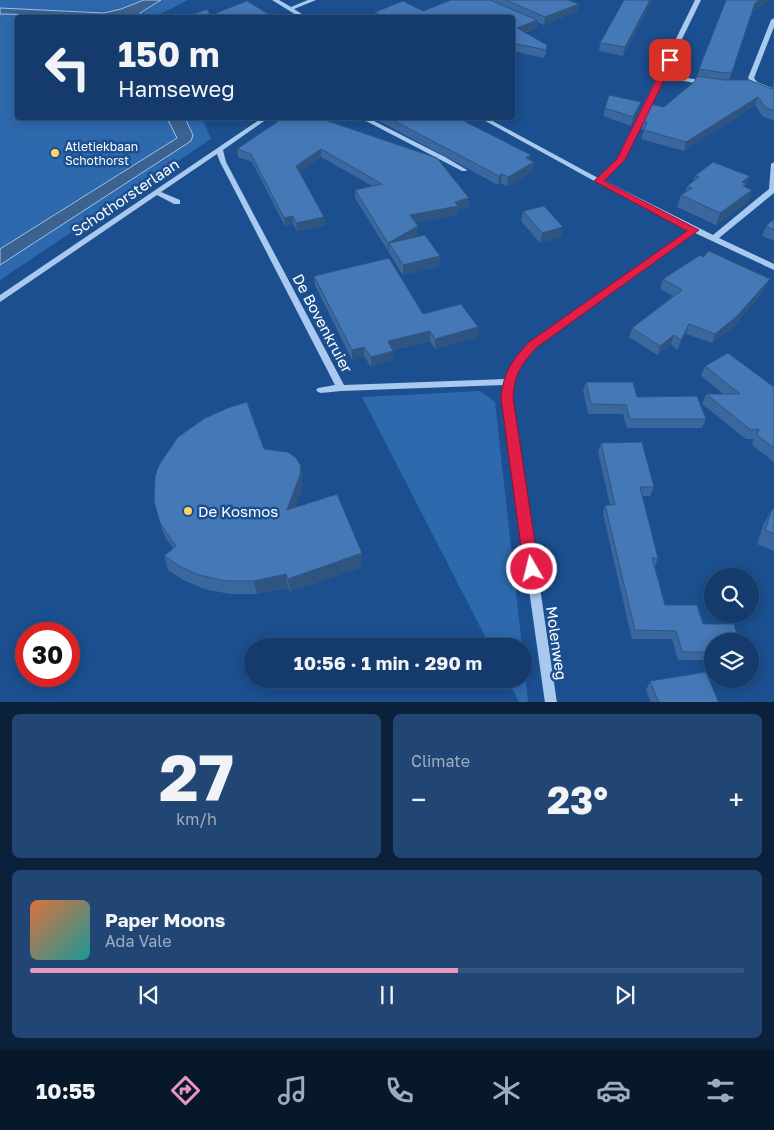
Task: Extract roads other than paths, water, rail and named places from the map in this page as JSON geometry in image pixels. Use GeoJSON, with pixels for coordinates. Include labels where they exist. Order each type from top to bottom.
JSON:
{"type":"FeatureCollection","features":[{"type":"Feature","properties":{"kind":"street"},"geometry":{"type":"LineString","coordinates":[[275,0],[301,15]]}},
{"type":"Feature","properties":{"kind":"street"},"geometry":{"type":"LineString","coordinates":[[290,9],[313,0]]}},
{"type":"Feature","properties":{"kind":"street"},"geometry":{"type":"LineString","coordinates":[[598,181],[620,160],[698,0]]}},
{"type":"Feature","properties":{"kind":"street"},"geometry":{"type":"LineString","coordinates":[[774,20],[751,78],[755,83],[774,91]]}},
{"type":"Feature","properties":{"kind":"street"},"geometry":{"type":"LineString","coordinates":[[663,75],[710,84]]}},
{"type":"Feature","properties":{"kind":"street"},"geometry":{"type":"LineString","coordinates":[[747,85],[755,83]]}},
{"type":"Feature","properties":{"kind":"street","name":"Schothorsterlaan"},"geometry":{"type":"LineString","coordinates":[[0,299],[262,120]]}},
{"type":"Feature","properties":{"kind":"street"},"geometry":{"type":"LineString","coordinates":[[366,120],[464,170]]}},
{"type":"Feature","properties":{"kind":"street"},"geometry":{"type":"LineString","coordinates":[[487,120],[598,181],[694,230],[774,267]]}},
{"type":"Feature","properties":{"kind":"street","name":"De Bovenkruier"},"geometry":{"type":"LineString","coordinates":[[219,149],[223,162],[341,388],[508,382]]}},
{"type":"Feature","properties":{"kind":"street"},"geometry":{"type":"LineString","coordinates":[[713,239],[773,190],[774,164]]}},
{"type":"Feature","properties":{"kind":"street"},"geometry":{"type":"LineString","coordinates":[[156,192],[177,202]]}},
{"type":"Feature","properties":{"kind":"street","name":"Molenweg"},"geometry":{"type":"LineString","coordinates":[[550,702],[507,398],[508,382],[517,362],[532,345],[694,230]]}},
{"type":"Feature","properties":{"kind":"street"},"geometry":{"type":"LineString","coordinates":[[321,390],[341,388]]}},
{"type":"Feature","properties":{"kind":"place","name":"Atletiekbaan Schothorst"},"geometry":{"type":"Point","coordinates":[55,153]}},
{"type":"Feature","properties":{"kind":"place","name":"De Kosmos"},"geometry":{"type":"Point","coordinates":[188,511]}}]}
